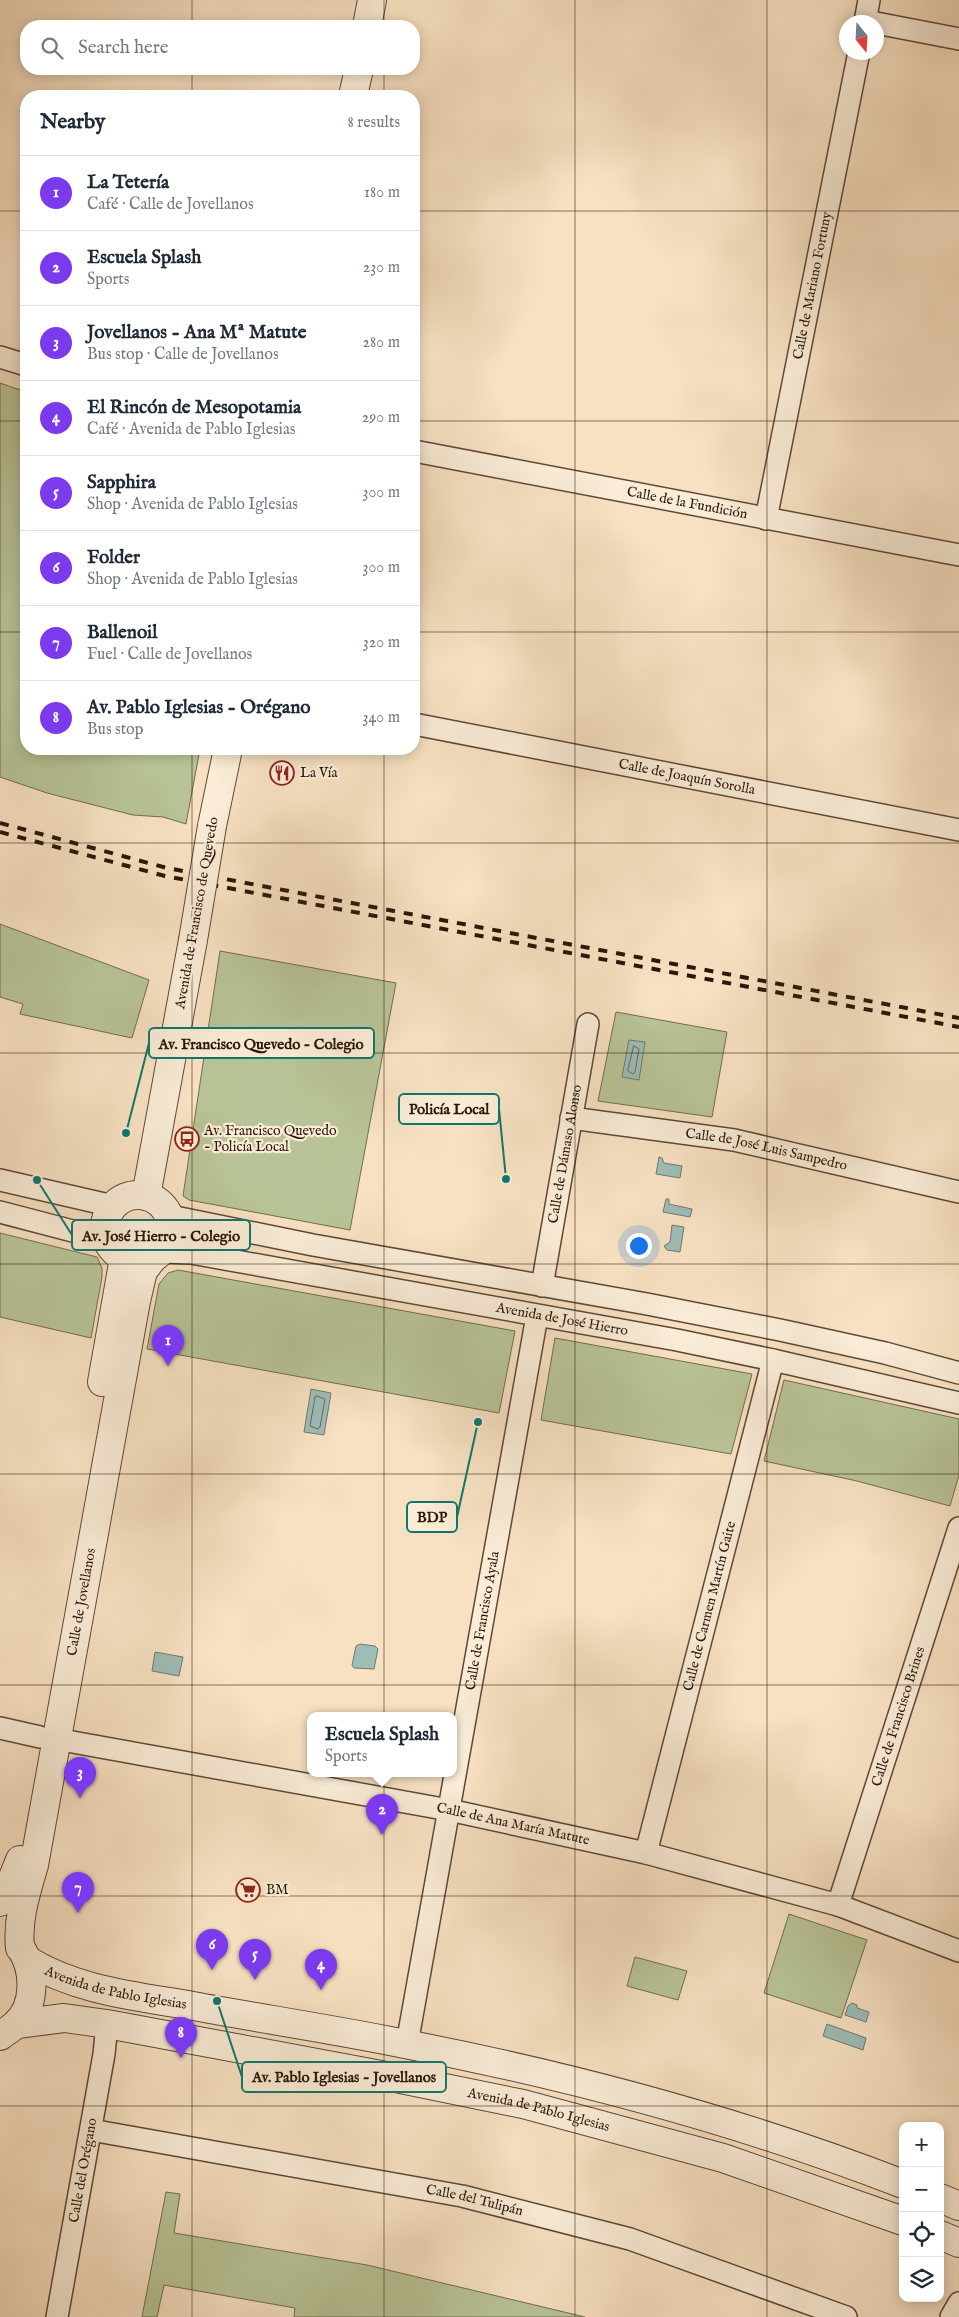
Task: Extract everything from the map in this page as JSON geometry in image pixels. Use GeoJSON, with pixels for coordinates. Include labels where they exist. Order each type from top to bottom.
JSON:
{"type":"FeatureCollection","features":[{"type":"Feature","properties":{"kind":"street"},"geometry":{"type":"LineString","coordinates":[[368,20],[372,0]]}},
{"type":"Feature","properties":{"kind":"street"},"geometry":{"type":"LineString","coordinates":[[869,0],[870,15]]}},
{"type":"Feature","properties":{"kind":"street"},"geometry":{"type":"LineString","coordinates":[[884,25],[959,39]]}},
{"type":"Feature","properties":{"kind":"street","name":"Calle de Mariano Fortuny"},"geometry":{"type":"LineString","coordinates":[[766,519],[857,60]]}},
{"type":"Feature","properties":{"kind":"street"},"geometry":{"type":"LineString","coordinates":[[354,90],[358,75]]}},
{"type":"Feature","properties":{"kind":"street"},"geometry":{"type":"LineString","coordinates":[[0,357],[20,363]]}},
{"type":"Feature","properties":{"kind":"street","name":"Calle de la Fundición"},"geometry":{"type":"LineString","coordinates":[[420,452],[959,555]]}},
{"type":"Feature","properties":{"kind":"street","name":"Calle de Joaquín Sorolla"},"geometry":{"type":"LineString","coordinates":[[420,725],[959,830]]}},
{"type":"Feature","properties":{"kind":"street","name":"Avenida de Francisco de Quevedo"},"geometry":{"type":"LineString","coordinates":[[146,1196],[212,826],[227,755]]}},
{"type":"Feature","properties":{"kind":"street","name":"Calle de Dámaso Alonso"},"geometry":{"type":"LineString","coordinates":[[542,1286],[588,1024]]}},
{"type":"Feature","properties":{"kind":"street","name":"Calle de José Luis Sampedro"},"geometry":{"type":"LineString","coordinates":[[571,1118],[734,1140],[959,1192]]}},
{"type":"Feature","properties":{"kind":"street"},"geometry":{"type":"LineString","coordinates":[[0,1180],[113,1206]]}},
{"type":"Feature","properties":{"kind":"street"},"geometry":{"type":"LineString","coordinates":[[0,1212],[115,1249],[143,1261],[158,1255],[171,1236],[170,1216],[157,1200],[146,1196],[131,1196],[113,1206],[106,1222],[115,1249]]}},
{"type":"Feature","properties":{"kind":"street"},"geometry":{"type":"LineString","coordinates":[[170,1216],[313,1245],[780,1330],[885,1353],[959,1373]]}},
{"type":"Feature","properties":{"kind":"street","name":"Calle de Jovellanos"},"geometry":{"type":"LineString","coordinates":[[9,2030],[26,2008],[32,1989],[31,1975],[16,1946],[21,1912],[34,1865],[48,1738],[115,1249]]}},
{"type":"Feature","properties":{"kind":"street","name":"Avenida de José Hierro"},"geometry":{"type":"LineString","coordinates":[[158,1255],[191,1253],[537,1316],[773,1360],[959,1403]]}},
{"type":"Feature","properties":{"kind":"street","name":"Calle de Jovellanos"},"geometry":{"type":"LineString","coordinates":[[0,1902],[5,1897],[20,1862],[48,1738],[141,1276],[158,1255]]}},
{"type":"Feature","properties":{"kind":"street","name":"Calle de Francisco Ayala"},"geometry":{"type":"LineString","coordinates":[[457,1765],[537,1316]]}},
{"type":"Feature","properties":{"kind":"street","name":"Calle de Carmen Martín Gaite"},"geometry":{"type":"LineString","coordinates":[[646,1853],[773,1360]]}},
{"type":"Feature","properties":{"kind":"street","name":"Calle de Francisco Brines"},"geometry":{"type":"LineString","coordinates":[[838,1905],[959,1528]]}},
{"type":"Feature","properties":{"kind":"street","name":"Calle de Ana María Matute"},"geometry":{"type":"LineString","coordinates":[[0,1728],[449,1810],[646,1853],[838,1905],[959,1951]]}},
{"type":"Feature","properties":{"kind":"street","name":"Calle de Francisco Ayala"},"geometry":{"type":"LineString","coordinates":[[407,2044],[455,1777]]}},
{"type":"Feature","properties":{"kind":"street","name":"Avenida de Pablo Iglesias"},"geometry":{"type":"LineString","coordinates":[[16,1946],[71,1982],[132,1996],[407,2044],[529,2070],[653,2102],[732,2125],[899,2183]]}},
{"type":"Feature","properties":{"kind":"street","name":"Avenida de Pablo Iglesias"},"geometry":{"type":"LineString","coordinates":[[9,2030],[64,2018],[107,2024],[381,2074],[523,2104],[723,2158],[899,2220]]}},
{"type":"Feature","properties":{"kind":"street","name":"Calle del Orégano"},"geometry":{"type":"LineString","coordinates":[[57,2317],[91,2130],[107,2024]]}},
{"type":"Feature","properties":{"kind":"street","name":"Calle del Tulipán"},"geometry":{"type":"LineString","coordinates":[[91,2130],[462,2196],[630,2239],[846,2317]]}},
{"type":"Feature","properties":{"kind":"street"},"geometry":{"type":"LineString","coordinates":[[944,2200],[959,2206]]}},
{"type":"Feature","properties":{"kind":"street"},"geometry":{"type":"LineString","coordinates":[[944,2237],[959,2243]]}},
{"type":"Feature","properties":{"kind":"street"},"geometry":{"type":"LineString","coordinates":[[952,2317],[959,2303]]}},
{"type":"Feature","properties":{"kind":"green space"},"geometry":{"type":"Polygon","coordinates":[[[0,383],[20,390],[20,755],[199,755],[186,824],[163,817],[133,815],[47,793],[0,777],[0,383]]]}},
{"type":"Feature","properties":{"kind":"green space"},"geometry":{"type":"Polygon","coordinates":[[[0,924],[149,980],[132,1038],[20,1014],[23,1004],[0,997],[0,924]]]}},
{"type":"Feature","properties":{"kind":"green space"},"geometry":{"type":"Polygon","coordinates":[[[220,951],[396,983],[350,1230],[189,1200],[183,1196],[220,951]]]}},
{"type":"Feature","properties":{"kind":"green space"},"geometry":{"type":"Polygon","coordinates":[[[616,1012],[727,1032],[712,1117],[598,1101],[616,1012]]]}},
{"type":"Feature","properties":{"kind":"green space"},"geometry":{"type":"Polygon","coordinates":[[[0,1233],[97,1257],[102,1268],[102,1277],[91,1338],[0,1317],[0,1233]]]}},
{"type":"Feature","properties":{"kind":"green space"},"geometry":{"type":"Polygon","coordinates":[[[178,1270],[515,1331],[499,1413],[147,1349],[159,1284],[168,1273],[178,1270]]]}},
{"type":"Feature","properties":{"kind":"green space"},"geometry":{"type":"Polygon","coordinates":[[[555,1338],[752,1374],[731,1454],[541,1420],[555,1338]]]}},
{"type":"Feature","properties":{"kind":"green space"},"geometry":{"type":"Polygon","coordinates":[[[784,1380],[959,1419],[959,1475],[950,1506],[857,1481],[764,1461],[784,1380]]]}},
{"type":"Feature","properties":{"kind":"green space"},"geometry":{"type":"Polygon","coordinates":[[[789,1914],[867,1940],[841,2018],[764,1993],[789,1914]]]}},
{"type":"Feature","properties":{"kind":"green space"},"geometry":{"type":"Polygon","coordinates":[[[635,1957],[687,1971],[678,2000],[627,1986],[635,1957]]]}},
{"type":"Feature","properties":{"kind":"green space"},"geometry":{"type":"Polygon","coordinates":[[[166,2192],[180,2194],[174,2233],[367,2265],[585,2317],[294,2317],[295,2308],[164,2285],[157,2317],[142,2317],[166,2192]]]}},
{"type":"Feature","properties":{"kind":"water"},"geometry":{"type":"Polygon","coordinates":[[[629,1040],[645,1042],[639,1080],[622,1077],[629,1040]]]}},
{"type":"Feature","properties":{"kind":"water"},"geometry":{"type":"Polygon","coordinates":[[[659,1157],[662,1158],[664,1163],[682,1166],[680,1178],[656,1174],[659,1157]]]}},
{"type":"Feature","properties":{"kind":"water"},"geometry":{"type":"Polygon","coordinates":[[[666,1199],[669,1199],[669,1204],[692,1209],[690,1217],[663,1212],[666,1199]]]}},
{"type":"Feature","properties":{"kind":"water"},"geometry":{"type":"Polygon","coordinates":[[[672,1225],[684,1227],[680,1252],[667,1250],[664,1246],[670,1242],[672,1225]]]}},
{"type":"Feature","properties":{"kind":"water"},"geometry":{"type":"Polygon","coordinates":[[[311,1389],[331,1393],[324,1435],[304,1432],[311,1389]]]}},
{"type":"Feature","properties":{"kind":"water"},"geometry":{"type":"Polygon","coordinates":[[[360,1644],[375,1646],[378,1649],[374,1669],[354,1668],[352,1665],[356,1646],[360,1644]]]}},
{"type":"Feature","properties":{"kind":"water"},"geometry":{"type":"Polygon","coordinates":[[[155,1652],[183,1657],[179,1676],[152,1671],[155,1652]]]}},
{"type":"Feature","properties":{"kind":"water"},"geometry":{"type":"Polygon","coordinates":[[[852,2003],[857,2005],[857,2008],[869,2012],[866,2022],[845,2015],[848,2006],[852,2003]]]}},
{"type":"Feature","properties":{"kind":"water"},"geometry":{"type":"Polygon","coordinates":[[[827,2024],[866,2038],[863,2050],[823,2036],[827,2024]]]}},
{"type":"Feature","properties":{"kind":"railway"},"geometry":{"type":"LineString","coordinates":[[0,823],[167,868],[959,1018]]}},
{"type":"Feature","properties":{"kind":"railway"},"geometry":{"type":"LineString","coordinates":[[0,832],[165,876],[959,1027]]}},
{"type":"Feature","properties":{"kind":"place","name":"La Vía"},"geometry":{"type":"Point","coordinates":[282,773]}},
{"type":"Feature","properties":{"kind":"place","name":"Av. Francisco Quevedo - Colegio"},"geometry":{"type":"Point","coordinates":[126,1133]}},
{"type":"Feature","properties":{"kind":"place","name":"Av. Francisco Quevedo - Policía Local"},"geometry":{"type":"Point","coordinates":[187,1139]}},
{"type":"Feature","properties":{"kind":"place","name":"Policía Local"},"geometry":{"type":"Point","coordinates":[506,1179]}},
{"type":"Feature","properties":{"kind":"place","name":"Av. José Hierro - Colegio"},"geometry":{"type":"Point","coordinates":[37,1180]}},
{"type":"Feature","properties":{"kind":"place","name":"La Tetería"},"geometry":{"type":"Point","coordinates":[168,1366]}},
{"type":"Feature","properties":{"kind":"place","name":"BDP"},"geometry":{"type":"Point","coordinates":[478,1422]}},
{"type":"Feature","properties":{"kind":"place","name":"Jovellanos - Ana Mª Matute"},"geometry":{"type":"Point","coordinates":[80,1798]}},
{"type":"Feature","properties":{"kind":"place","name":"Escuela Splash"},"geometry":{"type":"Point","coordinates":[382,1835]}},
{"type":"Feature","properties":{"kind":"place","name":"BM"},"geometry":{"type":"Point","coordinates":[248,1890]}},
{"type":"Feature","properties":{"kind":"place","name":"Ballenoil"},"geometry":{"type":"Point","coordinates":[78,1913]}},
{"type":"Feature","properties":{"kind":"place","name":"Folder"},"geometry":{"type":"Point","coordinates":[212,1970]}},
{"type":"Feature","properties":{"kind":"place","name":"Sapphira"},"geometry":{"type":"Point","coordinates":[255,1980]}},
{"type":"Feature","properties":{"kind":"place","name":"El Rincón de Mesopotamia"},"geometry":{"type":"Point","coordinates":[321,1990]}},
{"type":"Feature","properties":{"kind":"place","name":"Av. Pablo Iglesias - Jovellanos"},"geometry":{"type":"Point","coordinates":[217,2001]}},
{"type":"Feature","properties":{"kind":"place","name":"Av. Pablo Iglesias - Orégano"},"geometry":{"type":"Point","coordinates":[181,2058]}}]}
